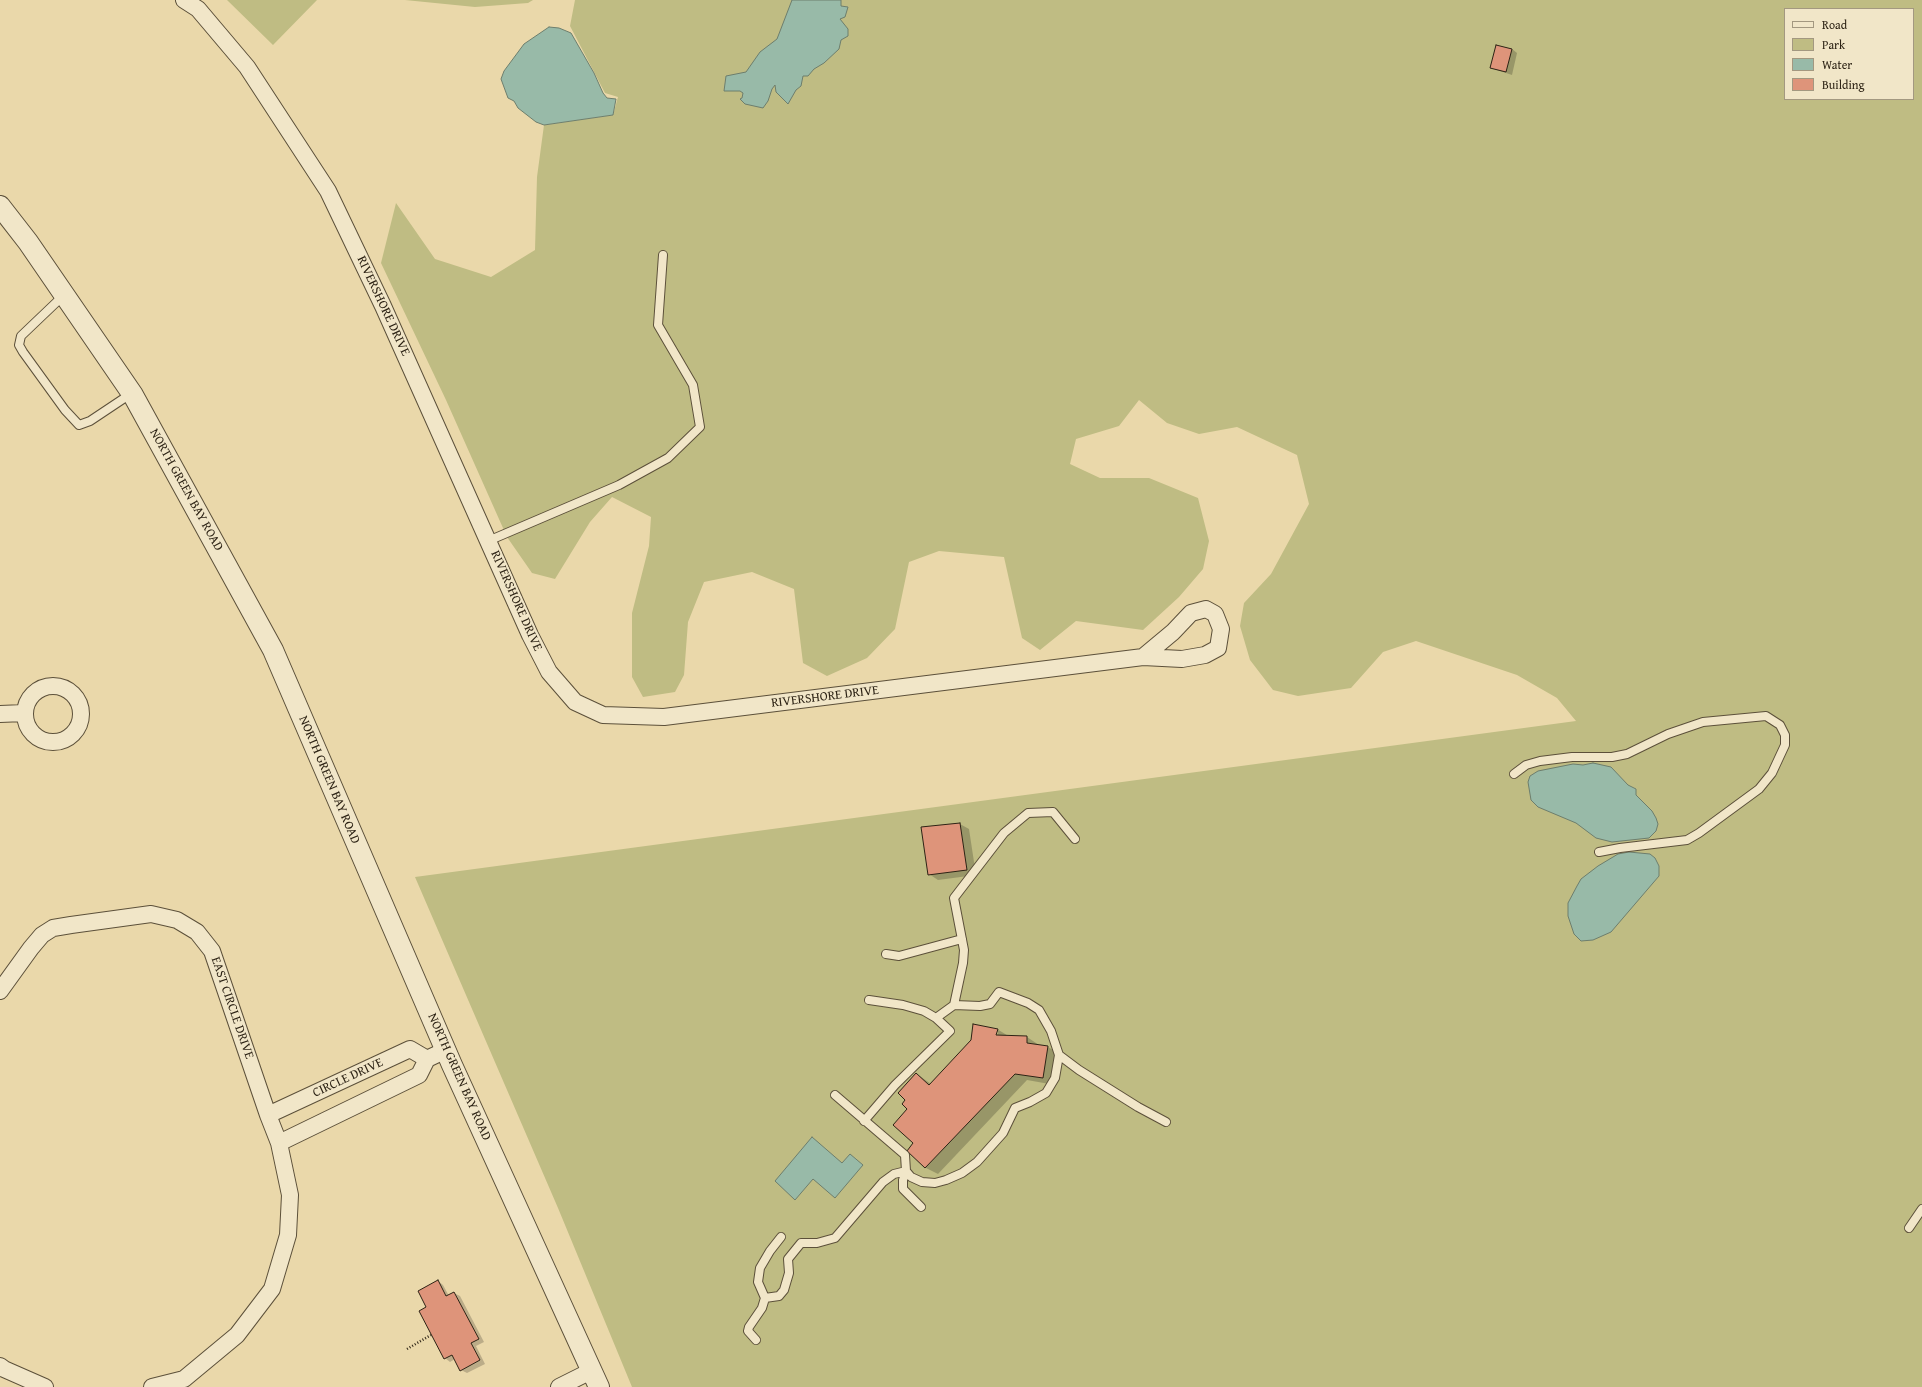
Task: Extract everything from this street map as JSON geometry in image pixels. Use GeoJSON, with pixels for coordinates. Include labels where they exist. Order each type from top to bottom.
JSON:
{"type":"FeatureCollection","features":[{"type":"Feature","properties":{"kind":"street","name":"RIVERSHORE DRIVE"},"geometry":{"type":"LineString","coordinates":[[184,0],[198,9],[247,67],[328,191],[383,306],[488,541],[549,672],[575,702],[604,715],[664,717],[1143,657],[1182,659],[1205,655],[1218,648],[1222,629],[1215,614],[1206,608],[1191,613],[1173,632],[1143,657]]}},
{"type":"Feature","properties":{"kind":"street","name":"NORTH GREEN BAY ROAD"},"geometry":{"type":"LineString","coordinates":[[0,206],[28,242],[132,393],[273,650],[446,1050],[595,1379]]}},
{"type":"Feature","properties":{"kind":"street"},"geometry":{"type":"LineString","coordinates":[[0,714],[24,713]]}},
{"type":"Feature","properties":{"kind":"street","name":"EAST CIRCLE DRIVE"},"geometry":{"type":"LineString","coordinates":[[0,991],[31,948],[42,935],[53,928],[151,914],[177,920],[197,932],[212,951],[268,1115],[280,1143],[290,1194],[288,1235],[272,1290],[237,1335],[185,1383]]}},
{"type":"Feature","properties":{"kind":"street","name":"CIRCLE DRIVE"},"geometry":{"type":"LineString","coordinates":[[268,1115],[410,1049],[427,1059]]}},
{"type":"Feature","properties":{"kind":"street"},"geometry":{"type":"LineString","coordinates":[[280,1143],[419,1075],[427,1059],[446,1050]]}},
{"type":"Feature","properties":{"kind":"street"},"geometry":{"type":"LineString","coordinates":[[0,1366],[45,1387]]}},
{"type":"Feature","properties":{"kind":"street"},"geometry":{"type":"LineString","coordinates":[[559,1387],[595,1379]]}},
{"type":"Feature","properties":{"kind":"street"},"geometry":{"type":"LineString","coordinates":[[152,1387],[185,1383]]}},
{"type":"Feature","properties":{"kind":"lane"},"geometry":{"type":"LineString","coordinates":[[488,541],[619,485],[668,458],[700,427],[693,386],[658,325],[663,255]]}},
{"type":"Feature","properties":{"kind":"lane"},"geometry":{"type":"LineString","coordinates":[[64,294],[21,336],[19,345],[23,352],[65,410],[79,424],[90,421],[132,393]]}},
{"type":"Feature","properties":{"kind":"lane"},"geometry":{"type":"LineString","coordinates":[[1514,774],[1526,765],[1540,761],[1572,757],[1612,757],[1628,754],[1668,734],[1703,722],[1766,716],[1780,725],[1785,734],[1785,745],[1772,774],[1759,789],[1699,833],[1687,840],[1599,852]]}},
{"type":"Feature","properties":{"kind":"lane"},"geometry":{"type":"LineString","coordinates":[[954,1005],[963,963],[962,940],[954,898],[1004,833],[1028,813],[1053,812],[1075,839]]}},
{"type":"Feature","properties":{"kind":"lane"},"geometry":{"type":"LineString","coordinates":[[886,954],[899,956],[962,940]]}},
{"type":"Feature","properties":{"kind":"lane"},"geometry":{"type":"LineString","coordinates":[[906,1171],[911,1177],[922,1182],[935,1183],[962,1173],[977,1162],[1003,1133],[1015,1108],[1046,1093],[1056,1078],[1059,1055],[1051,1031],[1039,1010],[1028,1003],[999,992],[990,1004],[980,1006],[954,1005],[936,1018]]}},
{"type":"Feature","properties":{"kind":"lane"},"geometry":{"type":"LineString","coordinates":[[864,1121],[895,1085],[950,1031],[936,1018],[924,1011],[903,1005],[869,1000]]}},
{"type":"Feature","properties":{"kind":"lane"},"geometry":{"type":"LineString","coordinates":[[1059,1055],[1078,1070],[1138,1107],[1166,1122]]}},
{"type":"Feature","properties":{"kind":"lane"},"geometry":{"type":"LineString","coordinates":[[835,1095],[905,1156],[906,1171],[903,1180],[903,1189],[921,1207]]}},
{"type":"Feature","properties":{"kind":"lane"},"geometry":{"type":"LineString","coordinates":[[765,1298],[779,1296],[784,1290],[789,1274],[788,1259],[802,1243],[817,1243],[835,1238],[883,1182],[894,1174],[906,1171]]}},
{"type":"Feature","properties":{"kind":"lane"},"geometry":{"type":"LineString","coordinates":[[1909,1228],[1922,1209]]}},
{"type":"Feature","properties":{"kind":"lane"},"geometry":{"type":"LineString","coordinates":[[756,1340],[748,1331],[748,1327],[762,1308],[765,1298],[758,1282],[760,1268],[770,1251],[781,1238]]}},
{"type":"Feature","properties":{"kind":"path"},"geometry":{"type":"LineString","coordinates":[[407,1349],[431,1335]]}},
{"type":"Feature","properties":{"kind":"green space"},"geometry":{"type":"Polygon","coordinates":[[[227,0],[317,0],[273,45],[227,0]]]}},
{"type":"Feature","properties":{"kind":"green space"},"geometry":{"type":"Polygon","coordinates":[[[405,0],[533,0],[528,3],[475,7],[405,0]]]}},
{"type":"Feature","properties":{"kind":"green space"},"geometry":{"type":"Polygon","coordinates":[[[575,0],[1922,0],[1922,1387],[632,1387],[558,1208],[415,877],[1576,721],[1557,698],[1517,675],[1416,641],[1383,652],[1351,688],[1298,696],[1273,690],[1250,660],[1240,626],[1244,603],[1271,574],[1309,504],[1297,455],[1237,427],[1199,434],[1167,423],[1139,400],[1119,426],[1076,439],[1070,464],[1100,478],[1149,478],[1198,498],[1209,541],[1203,569],[1179,597],[1143,630],[1076,621],[1040,650],[1022,638],[1004,557],[939,551],[909,562],[895,629],[867,658],[827,676],[803,663],[794,589],[752,572],[704,582],[688,622],[684,675],[675,692],[643,697],[632,677],[632,613],[649,546],[651,517],[612,497],[590,522],[555,579],[532,573],[507,537],[446,400],[381,263],[396,203],[435,259],[491,277],[535,250],[537,177],[544,125],[613,115],[618,97],[605,93],[570,26],[575,0]]]}},
{"type":"Feature","properties":{"kind":"water"},"geometry":{"type":"Polygon","coordinates":[[[792,0],[841,0],[841,6],[848,7],[845,17],[840,19],[848,29],[848,36],[841,40],[839,49],[824,63],[814,69],[808,76],[803,76],[801,86],[796,90],[788,104],[776,92],[775,85],[763,108],[745,104],[740,99],[742,98],[743,93],[740,91],[724,91],[726,76],[746,72],[760,52],[777,39],[792,0]]]}},
{"type":"Feature","properties":{"kind":"water"},"geometry":{"type":"Polygon","coordinates":[[[549,27],[559,28],[571,33],[594,73],[603,93],[607,98],[616,99],[613,115],[544,125],[536,122],[518,108],[514,101],[508,98],[501,79],[504,71],[524,44],[549,27]]]}},
{"type":"Feature","properties":{"kind":"water"},"geometry":{"type":"Polygon","coordinates":[[[1593,763],[1611,767],[1628,785],[1636,789],[1636,795],[1652,811],[1658,824],[1656,831],[1649,838],[1612,842],[1596,838],[1576,823],[1538,807],[1531,800],[1528,782],[1530,776],[1538,771],[1573,764],[1583,765],[1593,763]]]}},
{"type":"Feature","properties":{"kind":"water"},"geometry":{"type":"Polygon","coordinates":[[[1629,852],[1650,854],[1655,858],[1659,866],[1659,876],[1611,932],[1593,940],[1581,941],[1574,934],[1568,916],[1568,903],[1577,886],[1581,879],[1598,866],[1618,854],[1629,852]]]}},
{"type":"Feature","properties":{"kind":"water"},"geometry":{"type":"Polygon","coordinates":[[[812,1137],[842,1163],[850,1154],[863,1165],[835,1198],[813,1179],[795,1200],[775,1181],[812,1137]]]}},
{"type":"Feature","properties":{"kind":"building"},"geometry":{"type":"Polygon","coordinates":[[[1496,45],[1512,49],[1506,72],[1490,68],[1496,45]]]}},
{"type":"Feature","properties":{"kind":"building"},"geometry":{"type":"Polygon","coordinates":[[[960,823],[967,870],[928,875],[921,827],[960,823]]]}},
{"type":"Feature","properties":{"kind":"building"},"geometry":{"type":"Polygon","coordinates":[[[973,1024],[998,1029],[996,1035],[1027,1036],[1027,1043],[1048,1046],[1043,1078],[1015,1074],[925,1168],[907,1151],[913,1143],[893,1125],[907,1109],[902,1104],[905,1100],[898,1093],[916,1073],[929,1085],[971,1040],[973,1024]]]}},
{"type":"Feature","properties":{"kind":"building"},"geometry":{"type":"Polygon","coordinates":[[[438,1280],[446,1296],[454,1292],[479,1339],[471,1343],[480,1360],[460,1371],[452,1355],[444,1359],[419,1311],[426,1307],[418,1291],[438,1280]]]}}]}
